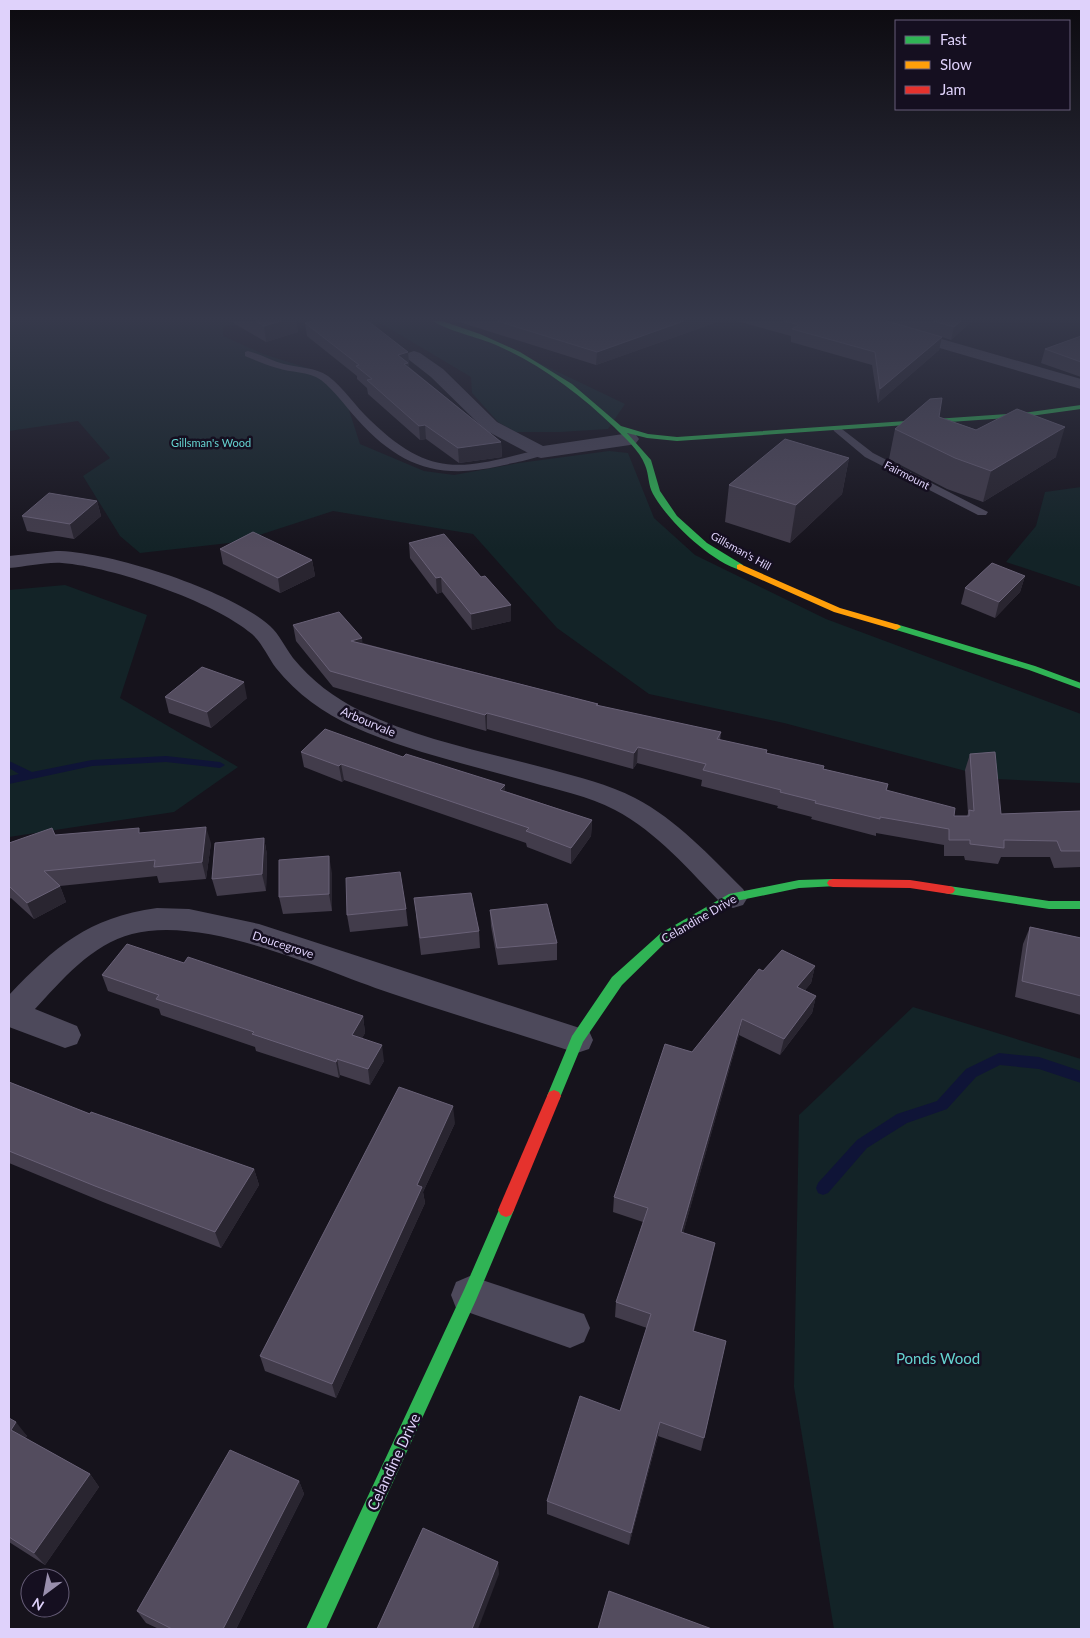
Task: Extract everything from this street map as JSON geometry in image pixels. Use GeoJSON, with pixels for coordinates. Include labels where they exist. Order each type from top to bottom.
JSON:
{"type":"FeatureCollection","features":[{"type":"Feature","properties":{"kind":"street"},"geometry":{"type":"LineString","coordinates":[[462,397],[491,426],[541,452],[624,434],[677,439],[1023,415],[1081,407]]}},
{"type":"Feature","properties":{"kind":"street","name":"Gillsman's Hill"},"geometry":{"type":"LineString","coordinates":[[582,397],[624,434],[653,452],[657,494],[684,530],[708,549],[751,573],[837,610],[1032,668],[1081,686]]}},
{"type":"Feature","properties":{"kind":"street"},"geometry":{"type":"LineString","coordinates":[[653,452],[677,439]]}},
{"type":"Feature","properties":{"kind":"street","name":"Arbourvale"},"geometry":{"type":"LineString","coordinates":[[9,562],[61,556],[82,558],[196,594],[230,610],[261,630],[284,662],[305,686],[328,704],[363,722],[402,736],[593,791],[633,809],[668,833],[733,896]]}},
{"type":"Feature","properties":{"kind":"street","name":"Celandine Drive"},"geometry":{"type":"LineString","coordinates":[[316,1629],[470,1294],[577,1040],[617,981],[666,936],[733,896],[799,884],[846,882],[910,884],[1049,905],[1081,905]]}},
{"type":"Feature","properties":{"kind":"street","name":"Doucegrove"},"geometry":{"type":"LineString","coordinates":[[10,1015],[52,970],[87,941],[130,923],[178,918],[239,930],[577,1040]]}},
{"type":"Feature","properties":{"kind":"street"},"geometry":{"type":"LineString","coordinates":[[10,1015],[64,1035]]}},
{"type":"Feature","properties":{"kind":"street"},"geometry":{"type":"LineString","coordinates":[[470,1294],[570,1328]]}},
{"type":"Feature","properties":{"kind":"lane"},"geometry":{"type":"LineString","coordinates":[[342,397],[366,423],[406,457],[437,469],[465,470],[541,452]]}},
{"type":"Feature","properties":{"kind":"lane","name":"Fairmount"},"geometry":{"type":"LineString","coordinates":[[838,429],[869,454],[896,470],[982,512]]}},
{"type":"Feature","properties":{"kind":"green space","name":"Gillsman's Wood"},"geometry":{"type":"Polygon","coordinates":[[[9,397],[341,397],[347,404],[360,444],[424,471],[454,475],[519,463],[609,451],[628,453],[654,518],[695,555],[826,619],[1081,714],[1081,783],[996,779],[784,723],[649,694],[557,628],[473,534],[333,511],[238,542],[140,553],[120,536],[83,476],[110,458],[78,421],[9,431],[9,397]]]}},
{"type":"Feature","properties":{"kind":"green space"},"geometry":{"type":"Polygon","coordinates":[[[476,397],[611,397],[625,404],[608,429],[516,432],[498,422],[476,397]]]}},
{"type":"Feature","properties":{"kind":"green space"},"geometry":{"type":"Polygon","coordinates":[[[1081,487],[1081,587],[1006,562],[1036,526],[1045,492],[1081,487]]]}},
{"type":"Feature","properties":{"kind":"green space"},"geometry":{"type":"Polygon","coordinates":[[[65,585],[147,615],[120,698],[238,767],[174,812],[9,837],[9,590],[65,585]]]}},
{"type":"Feature","properties":{"kind":"green space","name":"Ponds Wood"},"geometry":{"type":"Polygon","coordinates":[[[913,1007],[1081,1059],[1081,1629],[834,1629],[794,1387],[799,1115],[913,1007]]]}},
{"type":"Feature","properties":{"kind":"building"},"geometry":{"type":"Polygon","coordinates":[[[387,397],[446,397],[501,442],[458,448],[425,425],[419,426],[387,397]]]}},
{"type":"Feature","properties":{"kind":"building"},"geometry":{"type":"Polygon","coordinates":[[[942,398],[939,417],[976,430],[1017,409],[1065,427],[991,471],[955,458],[895,429],[930,399],[942,398]]]}},
{"type":"Feature","properties":{"kind":"building"},"geometry":{"type":"Polygon","coordinates":[[[785,439],[849,458],[796,505],[729,485],[785,439]]]}},
{"type":"Feature","properties":{"kind":"building"},"geometry":{"type":"Polygon","coordinates":[[[49,493],[97,501],[70,524],[22,516],[49,493]]]}},
{"type":"Feature","properties":{"kind":"building"},"geometry":{"type":"Polygon","coordinates":[[[253,532],[312,560],[278,578],[220,549],[253,532]]]}},
{"type":"Feature","properties":{"kind":"building"},"geometry":{"type":"Polygon","coordinates":[[[444,534],[481,577],[485,576],[511,605],[471,614],[441,577],[436,578],[409,543],[444,534]]]}},
{"type":"Feature","properties":{"kind":"building"},"geometry":{"type":"Polygon","coordinates":[[[992,563],[1025,576],[999,602],[965,588],[992,563]]]}},
{"type":"Feature","properties":{"kind":"building"},"geometry":{"type":"Polygon","coordinates":[[[339,612],[362,638],[351,641],[598,704],[596,705],[721,732],[717,739],[767,750],[766,753],[824,766],[823,769],[888,784],[886,790],[955,808],[954,816],[969,816],[969,810],[974,811],[970,754],[995,752],[1001,814],[1081,811],[1081,851],[1061,851],[1057,841],[1004,840],[1004,848],[970,844],[970,840],[949,840],[949,829],[880,817],[880,819],[815,803],[816,801],[780,792],[781,790],[703,770],[706,764],[638,747],[634,753],[487,713],[485,715],[330,671],[293,625],[339,612]]]}},
{"type":"Feature","properties":{"kind":"building"},"geometry":{"type":"Polygon","coordinates":[[[202,667],[244,682],[207,712],[165,697],[202,667]]]}},
{"type":"Feature","properties":{"kind":"building"},"geometry":{"type":"Polygon","coordinates":[[[325,729],[403,757],[406,754],[505,785],[500,790],[592,820],[571,848],[526,831],[529,828],[301,752],[325,729]]]}},
{"type":"Feature","properties":{"kind":"building"},"geometry":{"type":"Polygon","coordinates":[[[206,827],[202,862],[154,867],[155,860],[44,871],[60,886],[27,903],[9,886],[9,843],[52,828],[55,835],[139,828],[139,833],[206,827]]]}},
{"type":"Feature","properties":{"kind":"building"},"geometry":{"type":"Polygon","coordinates":[[[264,838],[262,874],[212,879],[215,843],[264,838]]]}},
{"type":"Feature","properties":{"kind":"building"},"geometry":{"type":"Polygon","coordinates":[[[329,856],[329,894],[279,897],[279,860],[329,856]]]}},
{"type":"Feature","properties":{"kind":"building"},"geometry":{"type":"Polygon","coordinates":[[[400,872],[406,909],[347,915],[346,878],[400,872]]]}},
{"type":"Feature","properties":{"kind":"building"},"geometry":{"type":"Polygon","coordinates":[[[471,893],[479,931],[420,938],[414,898],[471,893]]]}},
{"type":"Feature","properties":{"kind":"building"},"geometry":{"type":"Polygon","coordinates":[[[547,904],[557,943],[497,948],[490,910],[547,904]]]}},
{"type":"Feature","properties":{"kind":"building"},"geometry":{"type":"Polygon","coordinates":[[[1030,927],[1081,938],[1081,996],[1022,981],[1030,927]]]}},
{"type":"Feature","properties":{"kind":"building"},"geometry":{"type":"Polygon","coordinates":[[[127,944],[184,963],[188,957],[363,1016],[352,1035],[382,1045],[368,1069],[337,1059],[336,1062],[156,999],[159,995],[102,975],[127,944]]]}},
{"type":"Feature","properties":{"kind":"building"},"geometry":{"type":"Polygon","coordinates":[[[782,950],[815,966],[797,987],[816,996],[784,1039],[742,1019],[681,1232],[715,1243],[693,1331],[726,1341],[704,1438],[660,1422],[631,1533],[547,1501],[580,1396],[620,1411],[651,1314],[616,1302],[648,1208],[614,1197],[665,1044],[692,1052],[759,969],[763,971],[782,950]]]}},
{"type":"Feature","properties":{"kind":"building"},"geometry":{"type":"Polygon","coordinates":[[[9,1082],[90,1114],[91,1112],[254,1169],[215,1232],[9,1151],[9,1082]]]}},
{"type":"Feature","properties":{"kind":"building"},"geometry":{"type":"Polygon","coordinates":[[[399,1087],[453,1106],[417,1185],[422,1187],[332,1384],[260,1356],[399,1087]]]}},
{"type":"Feature","properties":{"kind":"building"},"geometry":{"type":"Polygon","coordinates":[[[9,1418],[16,1422],[11,1430],[90,1474],[34,1553],[9,1537],[9,1418]]]}},
{"type":"Feature","properties":{"kind":"building"},"geometry":{"type":"Polygon","coordinates":[[[230,1450],[299,1481],[223,1629],[172,1629],[137,1611],[230,1450]]]}},
{"type":"Feature","properties":{"kind":"building"},"geometry":{"type":"Polygon","coordinates":[[[423,1528],[498,1562],[472,1629],[377,1629],[423,1528]]]}},
{"type":"Feature","properties":{"kind":"building"},"geometry":{"type":"Polygon","coordinates":[[[609,1591],[712,1629],[598,1629],[609,1591]]]}},
{"type":"Feature","properties":{"kind":"waterway"},"geometry":{"type":"LineString","coordinates":[[30,776],[92,763],[166,759],[220,765]]}},
{"type":"Feature","properties":{"kind":"waterway"},"geometry":{"type":"LineString","coordinates":[[9,764],[30,776]]}},
{"type":"Feature","properties":{"kind":"waterway"},"geometry":{"type":"LineString","coordinates":[[9,780],[30,776]]}},
{"type":"Feature","properties":{"kind":"waterway"},"geometry":{"type":"LineString","coordinates":[[823,1188],[862,1144],[902,1118],[942,1105],[971,1073],[999,1059],[1039,1063],[1081,1077]]}},
{"type":"Feature","properties":{"kind":"traffic: fast"},"geometry":{"type":"LineString","coordinates":[[585,397],[617,426],[647,460],[656,491],[674,518],[704,545],[740,567]]}},
{"type":"Feature","properties":{"kind":"traffic: fast"},"geometry":{"type":"LineString","coordinates":[[619,428],[647,436],[677,439],[1023,415],[1081,407]]}},
{"type":"Feature","properties":{"kind":"traffic: fast"},"geometry":{"type":"LineString","coordinates":[[896,627],[1032,668],[1081,686]]}},
{"type":"Feature","properties":{"kind":"traffic: fast"},"geometry":{"type":"LineString","coordinates":[[554,1096],[577,1040],[617,981],[665,936],[733,897],[799,884],[833,883]]}},
{"type":"Feature","properties":{"kind":"traffic: fast"},"geometry":{"type":"LineString","coordinates":[[949,890],[1049,905],[1081,905]]}},
{"type":"Feature","properties":{"kind":"traffic: fast"},"geometry":{"type":"LineString","coordinates":[[316,1629],[470,1295],[506,1210]]}},
{"type":"Feature","properties":{"kind":"traffic: slow"},"geometry":{"type":"LineString","coordinates":[[740,567],[837,610],[896,627]]}},
{"type":"Feature","properties":{"kind":"traffic: jam"},"geometry":{"type":"LineString","coordinates":[[833,883],[910,884],[949,890]]}},
{"type":"Feature","properties":{"kind":"traffic: jam"},"geometry":{"type":"LineString","coordinates":[[506,1210],[554,1096]]}}]}
